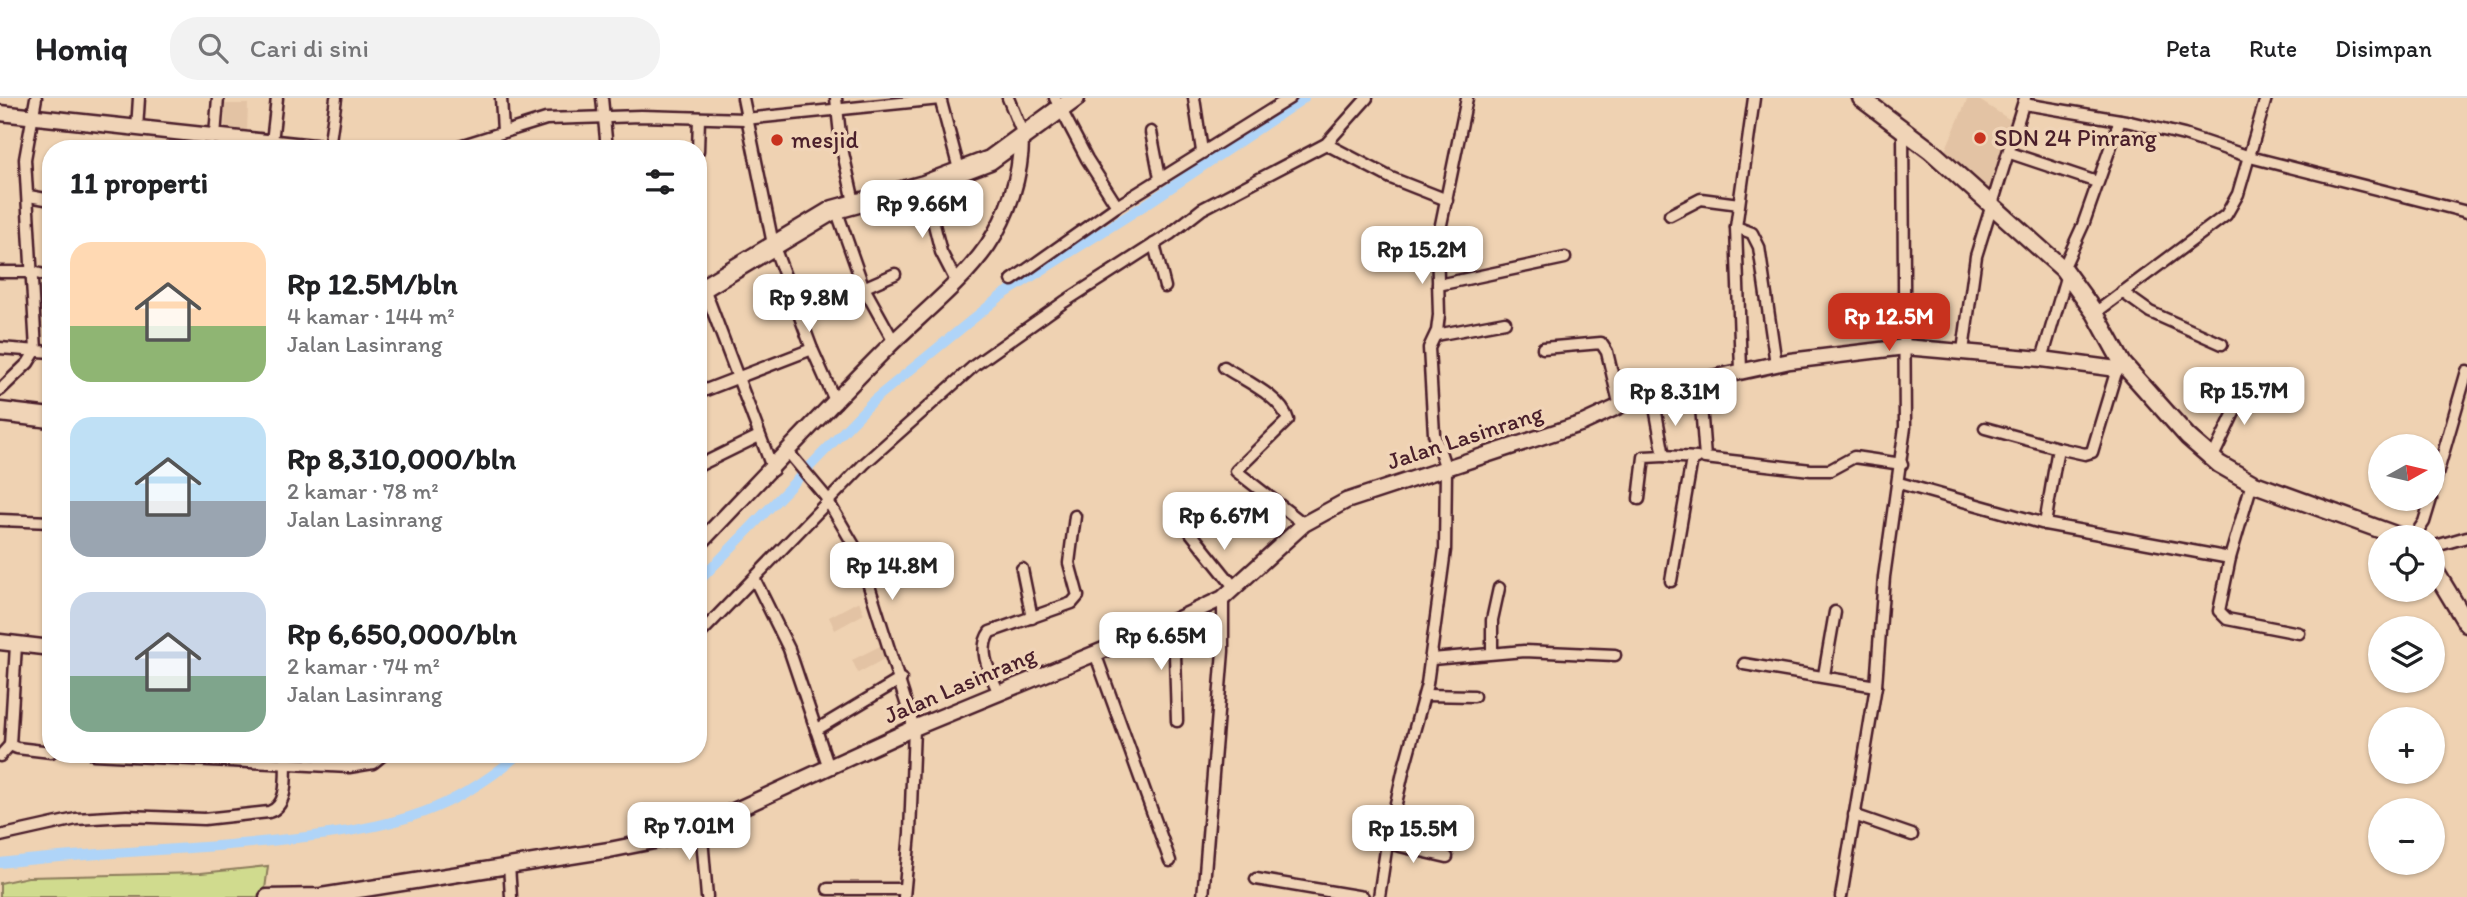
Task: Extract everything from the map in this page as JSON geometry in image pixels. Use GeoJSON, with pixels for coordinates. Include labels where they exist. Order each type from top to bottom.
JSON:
{"type":"FeatureCollection","features":[{"type":"Feature","properties":{"kind":"highway"},"geometry":{"type":"LineString","coordinates":[[707,286],[835,209],[924,185],[989,160],[1022,139],[1058,104],[1075,98]]}},
{"type":"Feature","properties":{"kind":"highway"},"geometry":{"type":"LineString","coordinates":[[0,412],[42,417]]}},
{"type":"Feature","properties":{"kind":"main road"},"geometry":{"type":"LineString","coordinates":[[1861,98],[1877,103],[1903,130],[1991,203],[2065,271],[2095,313],[2120,367],[2188,438],[2212,459],[2252,483],[2368,525]]}},
{"type":"Feature","properties":{"kind":"main road"},"geometry":{"type":"LineString","coordinates":[[2445,588],[2467,624]]}},
{"type":"Feature","properties":{"kind":"street"},"geometry":{"type":"LineString","coordinates":[[0,390],[28,363],[36,351],[25,159],[36,98]]}},
{"type":"Feature","properties":{"kind":"street"},"geometry":{"type":"LineString","coordinates":[[137,129],[138,98]]}},
{"type":"Feature","properties":{"kind":"street"},"geometry":{"type":"LineString","coordinates":[[215,136],[218,98]]}},
{"type":"Feature","properties":{"kind":"street"},"geometry":{"type":"LineString","coordinates":[[272,140],[277,98]]}},
{"type":"Feature","properties":{"kind":"street"},"geometry":{"type":"LineString","coordinates":[[331,140],[336,98]]}},
{"type":"Feature","properties":{"kind":"street"},"geometry":{"type":"LineString","coordinates":[[501,98],[503,131]]}},
{"type":"Feature","properties":{"kind":"street"},"geometry":{"type":"LineString","coordinates":[[602,98],[606,140]]}},
{"type":"Feature","properties":{"kind":"street"},"geometry":{"type":"LineString","coordinates":[[743,98],[745,119],[773,244],[812,349],[836,403]]}},
{"type":"Feature","properties":{"kind":"street"},"geometry":{"type":"LineString","coordinates":[[836,98],[854,202]]}},
{"type":"Feature","properties":{"kind":"street"},"geometry":{"type":"LineString","coordinates":[[707,536],[773,470],[792,456],[836,403],[987,247],[1005,212],[1019,169],[1022,139],[1008,98]]}},
{"type":"Feature","properties":{"kind":"street"},"geometry":{"type":"LineString","coordinates":[[1194,98],[1202,151]]}},
{"type":"Feature","properties":{"kind":"street"},"geometry":{"type":"LineString","coordinates":[[1012,280],[1117,206],[1290,98]]}},
{"type":"Feature","properties":{"kind":"street"},"geometry":{"type":"LineString","coordinates":[[707,627],[755,580],[827,498],[975,365],[1202,209],[1326,144],[1367,98]]}},
{"type":"Feature","properties":{"kind":"street"},"geometry":{"type":"LineString","coordinates":[[1379,897],[1387,843],[1432,659],[1446,550],[1446,469],[1434,434],[1429,348],[1436,335],[1436,250],[1467,98]]}},
{"type":"Feature","properties":{"kind":"street"},"geometry":{"type":"LineString","coordinates":[[1741,370],[1736,227],[1754,98]]}},
{"type":"Feature","properties":{"kind":"street"},"geometry":{"type":"LineString","coordinates":[[2095,313],[2226,215],[2237,197],[2266,98]]}},
{"type":"Feature","properties":{"kind":"street"},"geometry":{"type":"LineString","coordinates":[[476,140],[546,119],[745,119],[940,99],[960,173]]}},
{"type":"Feature","properties":{"kind":"street"},"geometry":{"type":"LineString","coordinates":[[1963,351],[1974,265],[1991,203],[2010,153],[2025,101],[2184,135],[2250,157],[2467,212]]}},
{"type":"Feature","properties":{"kind":"street"},"geometry":{"type":"LineString","coordinates":[[1058,104],[1117,206]]}},
{"type":"Feature","properties":{"kind":"street"},"geometry":{"type":"LineString","coordinates":[[0,113],[215,136],[225,140]]}},
{"type":"Feature","properties":{"kind":"street"},"geometry":{"type":"LineString","coordinates":[[698,140],[699,118]]}},
{"type":"Feature","properties":{"kind":"street"},"geometry":{"type":"LineString","coordinates":[[2042,359],[2065,271],[2120,120]]}},
{"type":"Feature","properties":{"kind":"street"},"geometry":{"type":"LineString","coordinates":[[1841,897],[1876,686],[1884,577],[1902,464],[1905,347],[1903,130]]}},
{"type":"Feature","properties":{"kind":"street"},"geometry":{"type":"LineString","coordinates":[[1151,132],[1160,178]]}},
{"type":"Feature","properties":{"kind":"street"},"geometry":{"type":"LineString","coordinates":[[1326,144],[1391,178],[1447,200]]}},
{"type":"Feature","properties":{"kind":"street"},"geometry":{"type":"LineString","coordinates":[[2010,153],[2097,182]]}},
{"type":"Feature","properties":{"kind":"street"},"geometry":{"type":"LineString","coordinates":[[924,185],[941,252],[956,281]]}},
{"type":"Feature","properties":{"kind":"street"},"geometry":{"type":"LineString","coordinates":[[29,196],[42,198]]}},
{"type":"Feature","properties":{"kind":"street"},"geometry":{"type":"LineString","coordinates":[[1670,215],[1701,198],[1739,204]]}},
{"type":"Feature","properties":{"kind":"street"},"geometry":{"type":"LineString","coordinates":[[835,209],[863,286],[894,342]]}},
{"type":"Feature","properties":{"kind":"street"},"geometry":{"type":"LineString","coordinates":[[1736,227],[1752,233],[1759,247],[1776,364]]}},
{"type":"Feature","properties":{"kind":"street"},"geometry":{"type":"LineString","coordinates":[[1154,244],[1165,287]]}},
{"type":"Feature","properties":{"kind":"street"},"geometry":{"type":"LineString","coordinates":[[1438,285],[1565,258]]}},
{"type":"Feature","properties":{"kind":"street"},"geometry":{"type":"LineString","coordinates":[[0,272],[42,274]]}},
{"type":"Feature","properties":{"kind":"street"},"geometry":{"type":"LineString","coordinates":[[801,316],[895,274]]}},
{"type":"Feature","properties":{"kind":"street"},"geometry":{"type":"LineString","coordinates":[[2122,292],[2158,316],[2221,344]]}},
{"type":"Feature","properties":{"kind":"street"},"geometry":{"type":"LineString","coordinates":[[707,304],[740,379],[773,470]]}},
{"type":"Feature","properties":{"kind":"street"},"geometry":{"type":"LineString","coordinates":[[1436,335],[1504,323]]}},
{"type":"Feature","properties":{"kind":"street"},"geometry":{"type":"LineString","coordinates":[[1543,348],[1601,343],[1607,352],[1620,408]]}},
{"type":"Feature","properties":{"kind":"street","name":"Jalan Lasinrang"},"geometry":{"type":"LineString","coordinates":[[267,897],[380,891],[509,865],[643,843],[701,826],[828,765],[998,691],[1174,621],[1223,598],[1304,524],[1355,497],[1446,469],[1620,408],[1652,391],[1741,370],[1905,347],[2120,367]]}},
{"type":"Feature","properties":{"kind":"street"},"geometry":{"type":"LineString","coordinates":[[0,348],[42,351]]}},
{"type":"Feature","properties":{"kind":"street"},"geometry":{"type":"LineString","coordinates":[[707,390],[812,349]]}},
{"type":"Feature","properties":{"kind":"street"},"geometry":{"type":"LineString","coordinates":[[1985,428],[2058,448],[2085,454],[2092,452],[2120,367]]}},
{"type":"Feature","properties":{"kind":"street"},"geometry":{"type":"LineString","coordinates":[[1224,368],[1272,399],[1284,411],[1288,420],[1236,471],[1304,524]]}},
{"type":"Feature","properties":{"kind":"street"},"geometry":{"type":"LineString","coordinates":[[2445,447],[2467,371]]}},
{"type":"Feature","properties":{"kind":"street"},"geometry":{"type":"LineString","coordinates":[[1699,379],[1705,458]]}},
{"type":"Feature","properties":{"kind":"street"},"geometry":{"type":"LineString","coordinates":[[2212,459],[2248,383]]}},
{"type":"Feature","properties":{"kind":"street"},"geometry":{"type":"LineString","coordinates":[[1652,391],[1664,456]]}},
{"type":"Feature","properties":{"kind":"street"},"geometry":{"type":"LineString","coordinates":[[707,462],[759,436]]}},
{"type":"Feature","properties":{"kind":"street"},"geometry":{"type":"LineString","coordinates":[[2045,524],[2058,448]]}},
{"type":"Feature","properties":{"kind":"street"},"geometry":{"type":"LineString","coordinates":[[792,456],[827,498],[859,554],[901,679],[914,728],[904,893],[828,888]]}},
{"type":"Feature","properties":{"kind":"street"},"geometry":{"type":"LineString","coordinates":[[1639,499],[1644,457],[1705,458],[1811,470],[1830,470],[1854,457],[1902,464]]}},
{"type":"Feature","properties":{"kind":"street"},"geometry":{"type":"LineString","coordinates":[[1671,581],[1692,458]]}},
{"type":"Feature","properties":{"kind":"street"},"geometry":{"type":"LineString","coordinates":[[1899,483],[2045,524],[2230,558]]}},
{"type":"Feature","properties":{"kind":"street"},"geometry":{"type":"LineString","coordinates":[[2252,483],[2230,558],[2219,605],[2220,615],[2227,619],[2298,633]]}},
{"type":"Feature","properties":{"kind":"street"},"geometry":{"type":"LineString","coordinates":[[998,691],[985,654],[985,639],[990,632],[1072,603],[1078,596],[1069,562],[1075,516]]}},
{"type":"Feature","properties":{"kind":"street"},"geometry":{"type":"LineString","coordinates":[[0,520],[42,522]]}},
{"type":"Feature","properties":{"kind":"street"},"geometry":{"type":"LineString","coordinates":[[1191,533],[1235,588]]}},
{"type":"Feature","properties":{"kind":"street"},"geometry":{"type":"LineString","coordinates":[[2445,541],[2467,537]]}},
{"type":"Feature","properties":{"kind":"street"},"geometry":{"type":"LineString","coordinates":[[1023,569],[1032,618]]}},
{"type":"Feature","properties":{"kind":"street"},"geometry":{"type":"LineString","coordinates":[[755,580],[789,649],[828,765]]}},
{"type":"Feature","properties":{"kind":"street"},"geometry":{"type":"LineString","coordinates":[[1492,653],[1492,620],[1499,588]]}},
{"type":"Feature","properties":{"kind":"street"},"geometry":{"type":"LineString","coordinates":[[1203,897],[1223,651],[1223,598]]}},
{"type":"Feature","properties":{"kind":"street"},"geometry":{"type":"LineString","coordinates":[[1824,676],[1835,612]]}},
{"type":"Feature","properties":{"kind":"street"},"geometry":{"type":"LineString","coordinates":[[1174,621],[1177,721]]}},
{"type":"Feature","properties":{"kind":"street"},"geometry":{"type":"LineString","coordinates":[[0,642],[42,647]]}},
{"type":"Feature","properties":{"kind":"street"},"geometry":{"type":"LineString","coordinates":[[16,645],[3,750],[17,748],[42,751]]}},
{"type":"Feature","properties":{"kind":"street"},"geometry":{"type":"LineString","coordinates":[[1432,659],[1524,651],[1615,655]]}},
{"type":"Feature","properties":{"kind":"street"},"geometry":{"type":"LineString","coordinates":[[1095,653],[1170,862]]}},
{"type":"Feature","properties":{"kind":"street"},"geometry":{"type":"LineString","coordinates":[[1744,664],[1876,686]]}},
{"type":"Feature","properties":{"kind":"street"},"geometry":{"type":"LineString","coordinates":[[816,730],[901,679]]}},
{"type":"Feature","properties":{"kind":"street"},"geometry":{"type":"LineString","coordinates":[[1425,695],[1474,696]]}},
{"type":"Feature","properties":{"kind":"street"},"geometry":{"type":"LineString","coordinates":[[0,836],[76,819],[127,816],[204,819],[269,812],[277,809],[283,800],[285,763]]}},
{"type":"Feature","properties":{"kind":"street"},"geometry":{"type":"LineString","coordinates":[[323,763],[361,766],[373,763]]}},
{"type":"Feature","properties":{"kind":"street"},"geometry":{"type":"LineString","coordinates":[[1854,815],[1912,835]]}},
{"type":"Feature","properties":{"kind":"street"},"geometry":{"type":"LineString","coordinates":[[701,826],[707,897]]}},
{"type":"Feature","properties":{"kind":"street"},"geometry":{"type":"LineString","coordinates":[[1387,843],[1447,857]]}},
{"type":"Feature","properties":{"kind":"street"},"geometry":{"type":"LineString","coordinates":[[509,865],[511,897]]}},
{"type":"Feature","properties":{"kind":"street"},"geometry":{"type":"LineString","coordinates":[[1256,879],[1363,897]]}},
{"type":"Feature","properties":{"kind":"shaded area","name":"SDN 24 Pinrang"},"geometry":{"type":"Polygon","coordinates":[[[1968,98],[1976,98],[2015,123],[1990,196],[1944,153],[1968,98]]]}},
{"type":"Feature","properties":{"kind":"shaded area"},"geometry":{"type":"Polygon","coordinates":[[[225,104],[248,104],[247,133],[225,132],[225,104]]]}},
{"type":"Feature","properties":{"kind":"shaded area"},"geometry":{"type":"Polygon","coordinates":[[[859,601],[864,614],[835,630],[829,617],[859,601]]]}},
{"type":"Feature","properties":{"kind":"shaded area"},"geometry":{"type":"Polygon","coordinates":[[[880,646],[886,658],[858,673],[852,660],[880,646]]]}},
{"type":"Feature","properties":{"kind":"green space"},"geometry":{"type":"Polygon","coordinates":[[[268,866],[264,897],[0,897],[0,883],[28,877],[201,873],[268,866]]]}},
{"type":"Feature","properties":{"kind":"waterway"},"geometry":{"type":"LineString","coordinates":[[707,573],[875,399],[1001,296],[1145,205],[1304,98]]}},
{"type":"Feature","properties":{"kind":"waterway"},"geometry":{"type":"LineString","coordinates":[[0,863],[252,843],[374,826],[408,818],[450,801],[507,763]]}},
{"type":"Feature","properties":{"kind":"place","name":"SDN 24 Pinrang"},"geometry":{"type":"Point","coordinates":[1980,138]}},
{"type":"Feature","properties":{"kind":"place","name":"mesjid"},"geometry":{"type":"Point","coordinates":[777,140]}}]}
